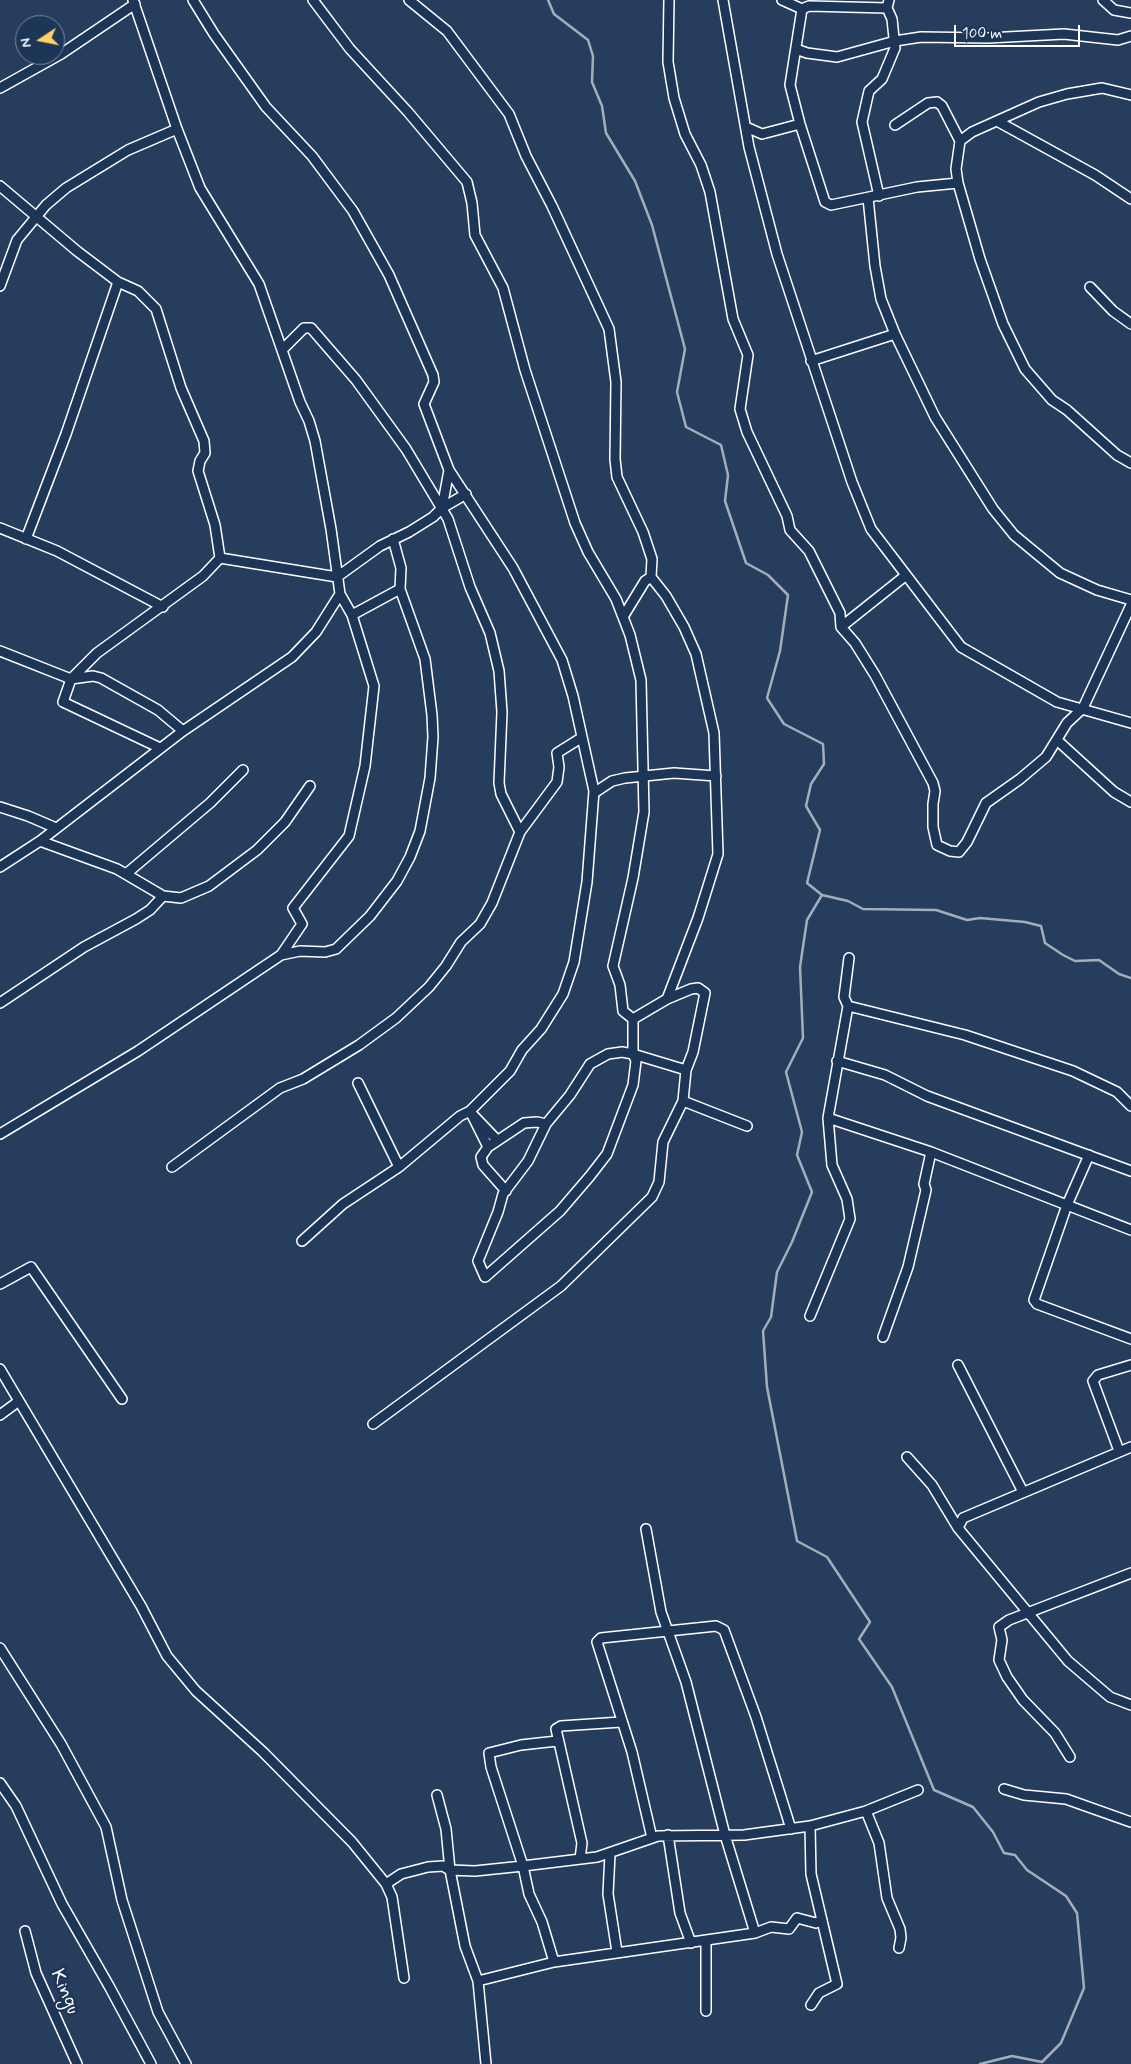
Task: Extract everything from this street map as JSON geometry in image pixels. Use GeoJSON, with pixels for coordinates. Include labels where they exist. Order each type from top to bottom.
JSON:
{"type":"FeatureCollection","features":[{"type":"Feature","properties":{"kind":"street"},"geometry":{"type":"LineString","coordinates":[[194,0],[214,34],[266,107],[312,156],[353,211],[389,275],[433,375],[434,382],[424,404],[449,470],[513,568],[562,660],[573,696],[594,793],[586,882],[574,962],[563,994],[538,1033],[522,1050],[510,1071],[470,1111],[460,1116],[399,1167],[343,1204],[302,1241]]}},
{"type":"Feature","properties":{"kind":"street"},"geometry":{"type":"LineString","coordinates":[[313,0],[350,49],[408,112],[466,182],[472,203],[475,235],[481,250],[498,276],[520,353],[575,523],[588,552],[616,599],[630,636],[641,680],[644,812],[633,878],[613,966],[620,985],[623,1011],[633,1019]]}},
{"type":"Feature","properties":{"kind":"street"},"geometry":{"type":"LineString","coordinates":[[409,0],[447,31],[509,114],[526,156],[548,198],[609,329],[616,382],[615,459],[617,477],[649,548],[652,559],[651,576],[666,596],[684,626],[696,654],[714,733],[718,854],[698,918],[673,980],[668,999]]}},
{"type":"Feature","properties":{"kind":"street"},"geometry":{"type":"LineString","coordinates":[[669,0],[668,62],[674,98],[685,134],[701,165],[710,192],[733,319],[748,355],[741,400],[742,414],[747,432],[787,516],[790,530],[809,551],[840,614],[842,627],[870,668],[933,783],[935,791],[933,827],[937,845],[950,851],[959,852],[967,842],[986,803],[1038,765],[1067,723],[1083,708],[1131,605]]}},
{"type":"Feature","properties":{"kind":"street"},"geometry":{"type":"LineString","coordinates":[[723,0],[746,127],[777,254],[852,482],[871,529],[905,576],[961,646],[1057,702],[1131,723]]}},
{"type":"Feature","properties":{"kind":"street"},"geometry":{"type":"LineString","coordinates":[[782,0],[807,5],[888,4],[892,19],[895,48],[882,78],[869,91],[862,122],[879,196]]}},
{"type":"Feature","properties":{"kind":"street"},"geometry":{"type":"LineString","coordinates":[[1103,0],[1114,10],[1131,13]]}},
{"type":"Feature","properties":{"kind":"street"},"geometry":{"type":"LineString","coordinates":[[0,88],[61,54],[134,2],[177,129],[206,200],[259,284],[315,441],[331,528],[340,594],[352,615],[374,686],[365,766],[349,836],[293,908],[302,924],[281,955]]}},
{"type":"Feature","properties":{"kind":"street"},"geometry":{"type":"LineString","coordinates":[[807,5],[790,84],[800,124],[825,202],[830,205],[917,187],[958,183]]}},
{"type":"Feature","properties":{"kind":"street"},"geometry":{"type":"LineString","coordinates":[[796,49],[807,53],[837,57],[895,41],[921,37],[988,38],[1064,34],[1118,40],[1131,36]]}},
{"type":"Feature","properties":{"kind":"street"},"geometry":{"type":"LineString","coordinates":[[960,141],[972,132],[1039,102],[1067,94],[1102,88],[1131,94]]}},
{"type":"Feature","properties":{"kind":"street"},"geometry":{"type":"LineString","coordinates":[[895,125],[928,103],[937,102],[942,106],[960,141],[956,169],[958,183],[980,259],[1002,324],[1025,369],[1052,400],[1067,410],[1117,455],[1131,463]]}},
{"type":"Feature","properties":{"kind":"street"},"geometry":{"type":"LineString","coordinates":[[997,122],[1095,174],[1131,199]]}},
{"type":"Feature","properties":{"kind":"street"},"geometry":{"type":"LineString","coordinates":[[746,127],[762,134],[800,124]]}},
{"type":"Feature","properties":{"kind":"street"},"geometry":{"type":"LineString","coordinates":[[0,286],[18,240],[35,216],[74,184],[128,150],[177,129]]}},
{"type":"Feature","properties":{"kind":"street"},"geometry":{"type":"LineString","coordinates":[[0,186],[118,282],[138,291],[156,309],[181,388],[204,441],[205,452],[200,461],[198,471],[215,524],[220,558]]}},
{"type":"Feature","properties":{"kind":"street"},"geometry":{"type":"LineString","coordinates":[[868,198],[875,266],[882,298],[895,334],[935,416],[993,509],[1014,535],[1060,573],[1090,587],[1131,600]]}},
{"type":"Feature","properties":{"kind":"street"},"geometry":{"type":"LineString","coordinates":[[26,539],[66,434],[118,282]]}},
{"type":"Feature","properties":{"kind":"street"},"geometry":{"type":"LineString","coordinates":[[1090,287],[1113,311],[1131,324]]}},
{"type":"Feature","properties":{"kind":"street"},"geometry":{"type":"LineString","coordinates":[[282,350],[304,328],[311,328],[356,380],[406,449],[442,508],[457,540],[470,587],[490,633],[500,671],[502,712],[499,783],[501,794],[520,832]]}},
{"type":"Feature","properties":{"kind":"street"},"geometry":{"type":"LineString","coordinates":[[811,361],[895,334]]}},
{"type":"Feature","properties":{"kind":"street"},"geometry":{"type":"LineString","coordinates":[[442,508],[449,470]]}},
{"type":"Feature","properties":{"kind":"street"},"geometry":{"type":"LineString","coordinates":[[220,558],[337,577],[358,560],[428,521],[442,508],[466,494]]}},
{"type":"Feature","properties":{"kind":"street"},"geometry":{"type":"LineString","coordinates":[[0,528],[57,552],[163,607]]}},
{"type":"Feature","properties":{"kind":"street"},"geometry":{"type":"LineString","coordinates":[[0,1133],[138,1051],[281,955],[300,951],[325,952],[336,949],[370,916],[396,881],[410,857],[420,831],[432,762],[433,737],[431,700],[425,658],[400,589],[400,568],[393,539]]}},
{"type":"Feature","properties":{"kind":"street"},"geometry":{"type":"LineString","coordinates":[[160,748],[64,702],[72,679],[98,653],[203,576],[220,558]]}},
{"type":"Feature","properties":{"kind":"street"},"geometry":{"type":"LineString","coordinates":[[623,617],[645,581],[651,576]]}},
{"type":"Feature","properties":{"kind":"street"},"geometry":{"type":"LineString","coordinates":[[842,627],[905,576]]}},
{"type":"Feature","properties":{"kind":"street"},"geometry":{"type":"LineString","coordinates":[[352,615],[400,589]]}},
{"type":"Feature","properties":{"kind":"street"},"geometry":{"type":"LineString","coordinates":[[0,866],[40,841],[183,731],[292,657],[316,632],[340,594]]}},
{"type":"Feature","properties":{"kind":"street"},"geometry":{"type":"LineString","coordinates":[[0,651],[72,679],[93,676],[101,678],[158,710],[183,731]]}},
{"type":"Feature","properties":{"kind":"street"},"geometry":{"type":"LineString","coordinates":[[172,1167],[280,1088],[303,1079],[359,1045],[396,1018],[429,987],[446,966],[461,942],[486,915],[520,832],[556,782],[560,768],[557,753],[581,738]]}},
{"type":"Feature","properties":{"kind":"street"},"geometry":{"type":"LineString","coordinates":[[1057,740],[1114,792],[1131,802]]}},
{"type":"Feature","properties":{"kind":"street"},"geometry":{"type":"LineString","coordinates":[[126,874],[210,803],[243,770]]}},
{"type":"Feature","properties":{"kind":"street"},"geometry":{"type":"LineString","coordinates":[[594,793],[617,780],[644,776],[674,773],[716,776]]}},
{"type":"Feature","properties":{"kind":"street"},"geometry":{"type":"LineString","coordinates":[[40,841],[126,874],[163,896],[181,898],[196,893],[227,874],[257,850],[285,822],[310,786]]}},
{"type":"Feature","properties":{"kind":"street"},"geometry":{"type":"LineString","coordinates":[[0,807],[56,828]]}},
{"type":"Feature","properties":{"kind":"street"},"geometry":{"type":"LineString","coordinates":[[0,1003],[84,947],[150,910],[163,896]]}},
{"type":"Feature","properties":{"kind":"street"},"geometry":{"type":"LineString","coordinates":[[810,1316],[850,1219],[847,1199],[832,1165],[828,1118],[848,1006],[844,997],[850,958]]}},
{"type":"Feature","properties":{"kind":"street"},"geometry":{"type":"LineString","coordinates":[[374,1424],[561,1286],[636,1215],[652,1197],[659,1182],[664,1142],[683,1101],[686,1070],[705,993],[698,988],[668,999],[633,1019]]}},
{"type":"Feature","properties":{"kind":"street"},"geometry":{"type":"LineString","coordinates":[[848,1006],[965,1035],[1073,1071],[1117,1092],[1131,1103]]}},
{"type":"Feature","properties":{"kind":"street"},"geometry":{"type":"LineString","coordinates":[[633,1019],[633,1054],[636,1062],[634,1085],[607,1154],[560,1211],[485,1277],[478,1261],[506,1191],[528,1161],[546,1124],[570,1095],[590,1064],[608,1054],[622,1052],[633,1054],[686,1070]]}},
{"type":"Feature","properties":{"kind":"street"},"geometry":{"type":"LineString","coordinates":[[838,1061],[885,1076],[927,1096],[1131,1171]]}},
{"type":"Feature","properties":{"kind":"street"},"geometry":{"type":"LineString","coordinates":[[358,1083],[399,1167]]}},
{"type":"Feature","properties":{"kind":"street"},"geometry":{"type":"LineString","coordinates":[[683,1101],[747,1126]]}},
{"type":"Feature","properties":{"kind":"street"},"geometry":{"type":"LineString","coordinates":[[470,1111],[497,1140]]}},
{"type":"Feature","properties":{"kind":"street"},"geometry":{"type":"LineString","coordinates":[[470,1111],[488,1147]]}},
{"type":"Feature","properties":{"kind":"street"},"geometry":{"type":"LineString","coordinates":[[828,1118],[931,1152],[1131,1230]]}},
{"type":"Feature","properties":{"kind":"street"},"geometry":{"type":"LineString","coordinates":[[506,1191],[483,1165],[481,1157],[488,1147],[524,1123],[537,1122],[546,1124]]}},
{"type":"Feature","properties":{"kind":"street"},"geometry":{"type":"LineString","coordinates":[[883,1337],[908,1268],[926,1190],[924,1183],[931,1152]]}},
{"type":"Feature","properties":{"kind":"street"},"geometry":{"type":"LineString","coordinates":[[1089,1155],[1067,1205],[1034,1300],[1037,1304],[1131,1338]]}},
{"type":"Feature","properties":{"kind":"street"},"geometry":{"type":"LineString","coordinates":[[0,1284],[31,1267],[122,1399]]}},
{"type":"Feature","properties":{"kind":"street"},"geometry":{"type":"LineString","coordinates":[[958,1365],[1023,1492]]}},
{"type":"Feature","properties":{"kind":"street"},"geometry":{"type":"LineString","coordinates":[[1119,1451],[1093,1381],[1098,1375],[1131,1365]]}},
{"type":"Feature","properties":{"kind":"street"},"geometry":{"type":"LineString","coordinates":[[0,1370],[141,1606],[167,1656],[196,1691],[263,1752],[352,1842],[386,1884],[392,1897],[404,1978]]}},
{"type":"Feature","properties":{"kind":"street"},"geometry":{"type":"LineString","coordinates":[[0,1415],[19,1401]]}},
{"type":"Feature","properties":{"kind":"street"},"geometry":{"type":"LineString","coordinates":[[958,1528],[963,1518],[1131,1447]]}},
{"type":"Feature","properties":{"kind":"street"},"geometry":{"type":"LineString","coordinates":[[907,1457],[932,1485],[958,1528],[1026,1613],[1081,1675],[1110,1697],[1131,1705]]}},
{"type":"Feature","properties":{"kind":"street"},"geometry":{"type":"LineString","coordinates":[[646,1528],[666,1630],[686,1682],[725,1835],[755,1933]]}},
{"type":"Feature","properties":{"kind":"street"},"geometry":{"type":"LineString","coordinates":[[1070,1757],[1055,1733],[1017,1692],[999,1660],[1002,1640],[999,1627],[1009,1620],[1026,1613],[1131,1573]]}},
{"type":"Feature","properties":{"kind":"street"},"geometry":{"type":"LineString","coordinates":[[652,1838],[632,1752],[597,1642],[601,1638],[716,1626],[724,1630],[756,1717],[791,1829]]}},
{"type":"Feature","properties":{"kind":"street"},"geometry":{"type":"LineString","coordinates":[[0,1648],[61,1744],[106,1826],[122,1900],[158,2012],[186,2064]]}},
{"type":"Feature","properties":{"kind":"street"},"geometry":{"type":"LineString","coordinates":[[580,1859],[581,1838],[557,1741],[556,1730],[561,1726],[621,1722]]}},
{"type":"Feature","properties":{"kind":"street"},"geometry":{"type":"LineString","coordinates":[[554,1962],[542,1922],[529,1894],[523,1866],[490,1767],[489,1753],[521,1745],[557,1741]]}},
{"type":"Feature","properties":{"kind":"street"},"geometry":{"type":"LineString","coordinates":[[0,1783],[16,1806],[62,1904],[151,2064]]}},
{"type":"Feature","properties":{"kind":"street"},"geometry":{"type":"LineString","coordinates":[[1004,1789],[1024,1796],[1066,1799],[1131,1822]]}},
{"type":"Feature","properties":{"kind":"street"},"geometry":{"type":"LineString","coordinates":[[386,1884],[415,1869],[443,1866],[450,1870],[475,1870],[523,1866],[610,1854],[652,1838],[668,1835],[744,1835],[810,1826],[866,1811],[918,1790]]}},
{"type":"Feature","properties":{"kind":"street"},"geometry":{"type":"LineString","coordinates":[[437,1795],[446,1828],[450,1870],[465,1946],[478,1981],[486,2064]]}},
{"type":"Feature","properties":{"kind":"street"},"geometry":{"type":"LineString","coordinates":[[866,1811],[879,1843],[887,1898],[900,1930],[899,1948]]}},
{"type":"Feature","properties":{"kind":"street"},"geometry":{"type":"LineString","coordinates":[[810,1826],[811,1874],[837,1984],[819,1993],[811,2005]]}},
{"type":"Feature","properties":{"kind":"street"},"geometry":{"type":"LineString","coordinates":[[668,1835],[680,1913],[691,1942]]}},
{"type":"Feature","properties":{"kind":"street"},"geometry":{"type":"LineString","coordinates":[[610,1854],[608,1894],[617,1952]]}},
{"type":"Feature","properties":{"kind":"street"},"geometry":{"type":"LineString","coordinates":[[478,1981],[554,1962],[706,1941],[755,1933],[770,1927],[789,1930],[797,1918],[816,1923],[822,1920]]}},
{"type":"Feature","properties":{"kind":"street","name":"Kingu"},"geometry":{"type":"LineString","coordinates":[[26,1932],[36,1973],[77,2064]]}},
{"type":"Feature","properties":{"kind":"street"},"geometry":{"type":"LineString","coordinates":[[706,1941],[706,2011]]}},
{"type":"Feature","properties":{"kind":"waterway"},"geometry":{"type":"LineString","coordinates":[[548,0],[554,14],[588,40],[593,56],[592,82],[602,106],[606,133],[635,181],[652,225],[685,349],[677,392],[686,427],[721,445],[728,475],[725,501],[746,563],[768,575],[788,595],[780,651],[767,698],[784,724],[823,744],[824,764],[811,784],[806,806],[820,830],[807,883],[822,895],[807,920],[800,967],[803,1038],[786,1072],[802,1132],[797,1155],[812,1192],[792,1242],[777,1272],[771,1317],[763,1331],[767,1387],[797,1541],[827,1557],[870,1622],[859,1639],[892,1687],[934,1790],[973,1807],[993,1832],[1004,1853],[1015,1855],[1027,1870],[1066,1896],[1077,1913],[1084,1988],[1061,2043],[1042,2062],[1012,2056],[980,2064]]}},
{"type":"Feature","properties":{"kind":"waterway"},"geometry":{"type":"LineString","coordinates":[[822,895],[848,901],[863,909],[936,910],[967,920],[980,918],[1025,922],[1041,926],[1045,943],[1063,955],[1075,961],[1099,960],[1119,974],[1131,978]]}}]}
